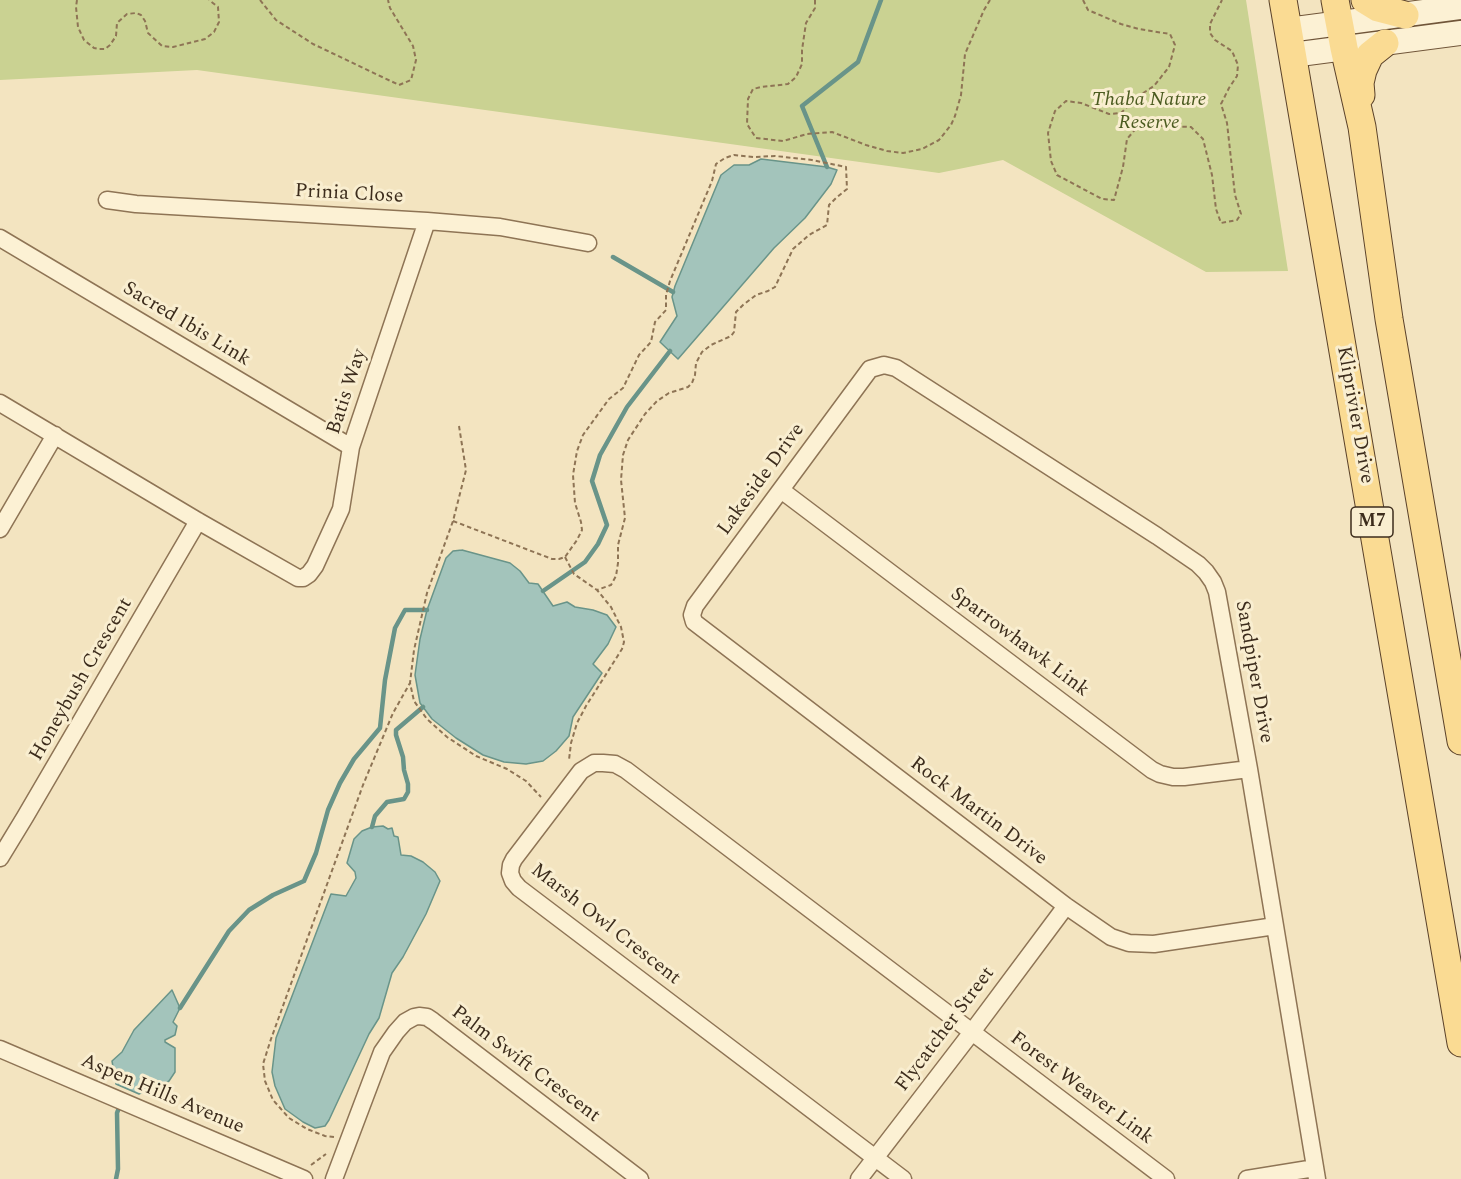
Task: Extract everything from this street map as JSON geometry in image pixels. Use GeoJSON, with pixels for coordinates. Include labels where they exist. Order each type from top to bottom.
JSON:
{"type":"FeatureCollection","features":[{"type":"Feature","properties":{"kind":"main road","name":"Kliprivier Drive"},"geometry":{"type":"LineString","coordinates":[[1283,0],[1461,1043]]}},
{"type":"Feature","properties":{"kind":"main road"},"geometry":{"type":"LineString","coordinates":[[1365,0],[1378,8],[1406,15]]}},
{"type":"Feature","properties":{"kind":"main road"},"geometry":{"type":"LineString","coordinates":[[1290,43],[1339,24],[1461,7]]}},
{"type":"Feature","properties":{"kind":"main road"},"geometry":{"type":"LineString","coordinates":[[1339,24],[1385,43],[1461,33]]}},
{"type":"Feature","properties":{"kind":"main road","name":"M7"},"geometry":{"type":"LineString","coordinates":[[1339,24],[1362,127],[1389,319],[1461,741]]}},
{"type":"Feature","properties":{"kind":"main road"},"geometry":{"type":"LineString","coordinates":[[1362,127],[1360,83],[1363,70],[1370,55],[1385,43]]}},
{"type":"Feature","properties":{"kind":"street","name":"Prinia Close"},"geometry":{"type":"LineString","coordinates":[[107,200],[148,205],[500,226],[588,243]]}},
{"type":"Feature","properties":{"kind":"street","name":"Batis Way"},"geometry":{"type":"LineString","coordinates":[[198,521],[298,578],[309,574],[342,509],[351,447],[427,221]]}},
{"type":"Feature","properties":{"kind":"street","name":"Sacred Ibis Link"},"geometry":{"type":"LineString","coordinates":[[0,238],[351,447]]}},
{"type":"Feature","properties":{"kind":"street","name":"Sandpiper Drive"},"geometry":{"type":"LineString","coordinates":[[867,371],[879,365],[896,368],[1157,536],[1202,567],[1213,582],[1217,592],[1249,768],[1316,1173]]}},
{"type":"Feature","properties":{"kind":"street","name":"Lakeside Drive"},"geometry":{"type":"LineString","coordinates":[[692,615],[695,606],[867,371]]}},
{"type":"Feature","properties":{"kind":"street"},"geometry":{"type":"LineString","coordinates":[[0,403],[198,521]]}},
{"type":"Feature","properties":{"kind":"street"},"geometry":{"type":"LineString","coordinates":[[0,529],[55,435]]}},
{"type":"Feature","properties":{"kind":"street","name":"Sparrowhawk Link"},"geometry":{"type":"LineString","coordinates":[[781,490],[1152,770],[1173,777],[1184,777],[1249,768]]}},
{"type":"Feature","properties":{"kind":"street","name":"Honeybush Crescent"},"geometry":{"type":"LineString","coordinates":[[0,858],[5,836],[25,818],[198,521]]}},
{"type":"Feature","properties":{"kind":"street","name":"Rock Martin Drive"},"geometry":{"type":"LineString","coordinates":[[692,615],[694,622],[701,628],[1066,906],[1111,937],[1129,943],[1154,944],[1275,926]]}},
{"type":"Feature","properties":{"kind":"street","name":"Marsh Owl Crescent"},"geometry":{"type":"LineString","coordinates":[[875,1158],[519,888],[513,881],[510,873],[511,864],[572,781],[581,771],[594,763],[611,763],[626,770],[972,1032]]}},
{"type":"Feature","properties":{"kind":"street","name":"Flycatcher Street"},"geometry":{"type":"LineString","coordinates":[[859,1179],[1066,906]]}},
{"type":"Feature","properties":{"kind":"street","name":"Palm Swift Crescent"},"geometry":{"type":"LineString","coordinates":[[334,1179],[382,1052],[405,1022],[414,1017],[427,1017],[640,1179]]}},
{"type":"Feature","properties":{"kind":"street","name":"Forest Weaver Link"},"geometry":{"type":"LineString","coordinates":[[972,1032],[1166,1179]]}},
{"type":"Feature","properties":{"kind":"street","name":"Aspen Hills Avenue"},"geometry":{"type":"LineString","coordinates":[[1,1049],[300,1177]]}},
{"type":"Feature","properties":{"kind":"street"},"geometry":{"type":"LineString","coordinates":[[875,1158],[903,1179]]}},
{"type":"Feature","properties":{"kind":"street"},"geometry":{"type":"LineString","coordinates":[[1247,1179],[1316,1173]]}},
{"type":"Feature","properties":{"kind":"path"},"geometry":{"type":"LineString","coordinates":[[77,0],[78,27],[84,40],[99,49],[105,49],[110,45],[116,36],[117,23],[127,14],[136,13],[141,15],[145,21],[148,33],[162,46],[173,47],[205,39],[214,32],[219,22],[218,7],[209,0]]}},
{"type":"Feature","properties":{"kind":"path"},"geometry":{"type":"LineString","coordinates":[[260,0],[276,20],[313,44],[399,85],[411,80],[416,60],[413,46],[390,8],[388,0]]}},
{"type":"Feature","properties":{"kind":"path"},"geometry":{"type":"LineString","coordinates":[[815,0],[815,8],[806,23],[802,64],[796,77],[788,84],[753,89],[748,99],[747,124],[756,138],[783,141],[807,134],[831,132],[866,145],[903,153],[922,149],[939,140],[951,126],[961,95],[965,54],[990,0]]}},
{"type":"Feature","properties":{"kind":"path"},"geometry":{"type":"LineString","coordinates":[[1083,0],[1088,10],[1121,24],[1170,34],[1175,45],[1169,67],[1154,86],[1137,97],[1121,113],[1109,114],[1081,103],[1066,101],[1055,111],[1048,133],[1051,160],[1057,175],[1102,200],[1114,200],[1123,167],[1127,139],[1139,124],[1191,127],[1203,139],[1212,175],[1216,209],[1221,223],[1237,220],[1241,214],[1235,195],[1227,123],[1221,105],[1237,76],[1238,65],[1232,51],[1215,40],[1210,33],[1210,24],[1222,0]]}},
{"type":"Feature","properties":{"kind":"path"},"geometry":{"type":"LineString","coordinates":[[453,521],[552,559],[559,560],[565,557],[582,530],[574,503],[573,475],[577,451],[583,435],[609,399],[623,388],[639,356],[651,342],[655,321],[666,310],[666,296],[670,281],[712,181],[716,164],[734,155],[775,156],[846,167],[847,189],[829,205],[827,225],[794,249],[775,287],[756,295],[736,312],[734,332],[702,352],[696,363],[692,383],[657,401],[645,414],[628,440],[623,455],[621,480],[625,519],[618,545],[616,576],[611,585],[597,590]]}},
{"type":"Feature","properties":{"kind":"path"},"geometry":{"type":"LineString","coordinates":[[459,426],[466,470],[453,521],[427,593],[414,650],[410,682],[414,700],[433,725],[447,737],[476,756],[526,780],[550,810]]}},
{"type":"Feature","properties":{"kind":"path"},"geometry":{"type":"LineString","coordinates":[[565,557],[574,574],[597,590],[611,607],[621,627],[624,642],[577,723],[571,743],[569,762],[572,781]]}},
{"type":"Feature","properties":{"kind":"path"},"geometry":{"type":"LineString","coordinates":[[349,1138],[325,1136],[289,1118],[273,1100],[265,1080],[263,1064],[363,784],[393,713],[410,682]]}},
{"type":"Feature","properties":{"kind":"path"},"geometry":{"type":"LineString","coordinates":[[300,1177],[349,1138]]}},
{"type":"Feature","properties":{"kind":"green space","name":"Thaba Nature Reserve"},"geometry":{"type":"Polygon","coordinates":[[[0,0],[1246,0],[1288,271],[1206,272],[1003,160],[939,173],[197,70],[0,80],[0,0]]]}},
{"type":"Feature","properties":{"kind":"water"},"geometry":{"type":"Polygon","coordinates":[[[761,159],[837,170],[831,184],[805,218],[774,248],[678,359],[660,342],[677,316],[672,297],[675,286],[721,175],[734,165],[749,165],[761,159]]]}},
{"type":"Feature","properties":{"kind":"water"},"geometry":{"type":"Polygon","coordinates":[[[462,550],[510,563],[529,583],[538,584],[553,606],[567,602],[575,607],[593,610],[607,615],[616,627],[608,644],[593,664],[602,673],[573,717],[569,736],[556,751],[543,761],[526,764],[504,762],[483,755],[432,719],[420,703],[415,675],[427,610],[446,558],[453,551],[462,550]]]}},
{"type":"Feature","properties":{"kind":"water"},"geometry":{"type":"Polygon","coordinates":[[[383,826],[388,829],[392,828],[394,836],[398,837],[401,855],[411,856],[423,862],[435,872],[440,881],[426,914],[392,973],[379,1018],[369,1034],[329,1120],[325,1126],[315,1128],[285,1109],[275,1086],[272,1072],[276,1038],[331,894],[346,896],[356,878],[355,872],[347,863],[354,839],[362,831],[383,826]]]}},
{"type":"Feature","properties":{"kind":"water"},"geometry":{"type":"Polygon","coordinates":[[[172,990],[180,1008],[173,1022],[177,1026],[175,1035],[165,1042],[175,1048],[175,1072],[169,1081],[153,1091],[139,1094],[116,1084],[112,1061],[122,1052],[134,1030],[172,990]]]}},
{"type":"Feature","properties":{"kind":"waterway"},"geometry":{"type":"LineString","coordinates":[[827,167],[802,106],[858,62],[881,0]]}},
{"type":"Feature","properties":{"kind":"waterway"},"geometry":{"type":"LineString","coordinates":[[613,257],[673,292]]}},
{"type":"Feature","properties":{"kind":"waterway"},"geometry":{"type":"LineString","coordinates":[[543,591],[585,562],[598,544],[607,525],[592,481],[600,455],[627,407],[670,351]]}},
{"type":"Feature","properties":{"kind":"waterway"},"geometry":{"type":"LineString","coordinates":[[180,1008],[229,931],[249,910],[273,895],[304,881],[316,853],[328,810],[340,783],[354,759],[380,728],[385,680],[395,628],[405,610],[427,610]]}},
{"type":"Feature","properties":{"kind":"waterway"},"geometry":{"type":"LineString","coordinates":[[372,827],[375,816],[387,802],[404,799],[408,792],[396,730],[423,707]]}},
{"type":"Feature","properties":{"kind":"waterway"},"geometry":{"type":"LineString","coordinates":[[116,1179],[118,1169],[117,1113],[120,1105]]}}]}
